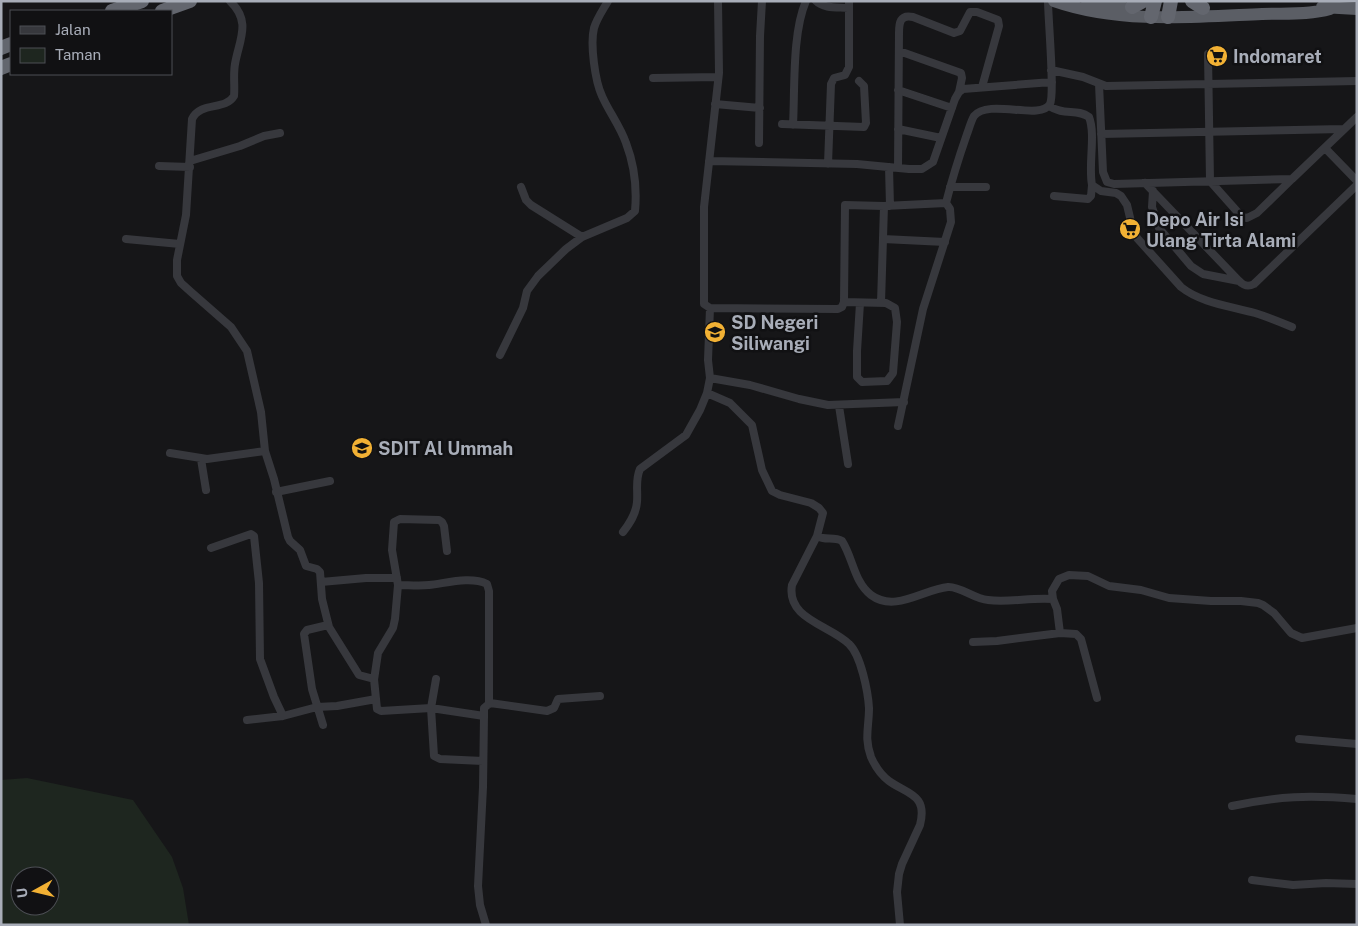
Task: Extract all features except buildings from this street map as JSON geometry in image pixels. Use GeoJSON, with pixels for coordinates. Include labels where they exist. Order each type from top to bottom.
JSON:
{"type":"FeatureCollection","features":[{"type":"Feature","properties":{"kind":"highway"},"geometry":{"type":"LineString","coordinates":[[115,10],[142,1]]}},
{"type":"Feature","properties":{"kind":"highway"},"geometry":{"type":"LineString","coordinates":[[165,10],[190,1]]}},
{"type":"Feature","properties":{"kind":"highway"},"geometry":{"type":"LineString","coordinates":[[1054,1],[1096,12],[1147,7]]}},
{"type":"Feature","properties":{"kind":"highway"},"geometry":{"type":"LineString","coordinates":[[1087,1],[1169,9],[1301,13],[1330,8]]}},
{"type":"Feature","properties":{"kind":"highway"},"geometry":{"type":"LineString","coordinates":[[1169,9],[1197,5],[1357,9]]}},
{"type":"Feature","properties":{"kind":"street"},"geometry":{"type":"LineString","coordinates":[[230,1],[238,11],[243,32],[234,66],[234,96],[229,101],[206,108],[194,115],[185,221],[177,272],[179,280],[231,327],[247,351],[261,412],[265,451],[289,540],[300,550],[306,566],[319,570],[328,625],[359,675],[374,680]]}},
{"type":"Feature","properties":{"kind":"street"},"geometry":{"type":"LineString","coordinates":[[500,355],[517,324],[527,291],[532,284],[566,249],[582,237],[627,218],[635,211],[634,176],[630,156],[622,134],[600,90],[594,52],[594,29],[608,1]]}},
{"type":"Feature","properties":{"kind":"street"},"geometry":{"type":"LineString","coordinates":[[718,1],[718,77],[704,207],[704,304],[710,308],[838,309],[842,307],[844,302],[845,205],[887,206],[946,203]]}},
{"type":"Feature","properties":{"kind":"street"},"geometry":{"type":"LineString","coordinates":[[759,143],[762,1]]}},
{"type":"Feature","properties":{"kind":"street"},"geometry":{"type":"LineString","coordinates":[[793,125],[798,30],[800,14],[806,1]]}},
{"type":"Feature","properties":{"kind":"street"},"geometry":{"type":"LineString","coordinates":[[816,1],[827,6],[848,4],[848,70],[845,75],[834,78],[832,82],[828,164]]}},
{"type":"Feature","properties":{"kind":"street"},"geometry":{"type":"LineString","coordinates":[[898,426],[923,309],[951,218],[950,209],[946,203],[973,117],[986,110],[1044,109],[1049,106],[1051,101],[1052,82],[1048,1]]}},
{"type":"Feature","properties":{"kind":"street"},"geometry":{"type":"LineString","coordinates":[[898,168],[899,24],[901,19],[905,16],[913,17],[954,33],[959,32],[970,12],[977,12],[998,20],[999,26],[982,87]]}},
{"type":"Feature","properties":{"kind":"street"},"geometry":{"type":"LineString","coordinates":[[709,161],[857,164],[918,169],[930,165],[933,162],[962,78],[960,74],[899,51]]}},
{"type":"Feature","properties":{"kind":"street"},"geometry":{"type":"LineString","coordinates":[[1208,54],[1210,181],[1242,217],[1247,218],[1257,213],[1357,117]]}},
{"type":"Feature","properties":{"kind":"street"},"geometry":{"type":"LineString","coordinates":[[1051,70],[1106,86],[1357,81]]}},
{"type":"Feature","properties":{"kind":"street"},"geometry":{"type":"LineString","coordinates":[[653,78],[718,77]]}},
{"type":"Feature","properties":{"kind":"street"},"geometry":{"type":"LineString","coordinates":[[782,124],[861,127],[865,125],[864,86],[859,81]]}},
{"type":"Feature","properties":{"kind":"street"},"geometry":{"type":"LineString","coordinates":[[958,92],[967,88],[1052,82]]}},
{"type":"Feature","properties":{"kind":"street"},"geometry":{"type":"LineString","coordinates":[[1099,84],[1104,178],[1111,184],[1292,179]]}},
{"type":"Feature","properties":{"kind":"street"},"geometry":{"type":"LineString","coordinates":[[898,90],[952,108]]}},
{"type":"Feature","properties":{"kind":"street"},"geometry":{"type":"LineString","coordinates":[[715,104],[760,108]]}},
{"type":"Feature","properties":{"kind":"street"},"geometry":{"type":"LineString","coordinates":[[1049,106],[1057,112],[1089,116],[1091,126],[1092,184],[1090,196],[1088,199],[1054,196]]}},
{"type":"Feature","properties":{"kind":"street"},"geometry":{"type":"LineString","coordinates":[[898,129],[941,138]]}},
{"type":"Feature","properties":{"kind":"street"},"geometry":{"type":"LineString","coordinates":[[1101,134],[1343,129]]}},
{"type":"Feature","properties":{"kind":"street"},"geometry":{"type":"LineString","coordinates":[[159,166],[190,164],[257,138],[280,134]]}},
{"type":"Feature","properties":{"kind":"street"},"geometry":{"type":"LineString","coordinates":[[1145,183],[1245,286],[1254,284],[1357,183],[1325,148]]}},
{"type":"Feature","properties":{"kind":"street"},"geometry":{"type":"LineString","coordinates":[[881,303],[883,239],[889,167]]}},
{"type":"Feature","properties":{"kind":"street"},"geometry":{"type":"LineString","coordinates":[[1092,184],[1104,178]]}},
{"type":"Feature","properties":{"kind":"street"},"geometry":{"type":"LineString","coordinates":[[1092,184],[1099,190],[1116,193],[1121,196],[1127,205],[1137,238],[1189,294],[1292,327]]}},
{"type":"Feature","properties":{"kind":"street"},"geometry":{"type":"LineString","coordinates":[[521,187],[526,200],[531,205],[547,217],[582,237]]}},
{"type":"Feature","properties":{"kind":"street"},"geometry":{"type":"LineString","coordinates":[[950,187],[986,187]]}},
{"type":"Feature","properties":{"kind":"street"},"geometry":{"type":"LineString","coordinates":[[1153,191],[1152,207],[1157,222],[1163,233],[1191,266],[1203,274],[1239,281]]}},
{"type":"Feature","properties":{"kind":"street"},"geometry":{"type":"LineString","coordinates":[[883,239],[945,242]]}},
{"type":"Feature","properties":{"kind":"street"},"geometry":{"type":"LineString","coordinates":[[126,240],[180,244]]}},
{"type":"Feature","properties":{"kind":"street"},"geometry":{"type":"LineString","coordinates":[[844,302],[881,303],[892,306],[897,315],[893,372],[887,381],[860,381],[856,374],[860,303]]}},
{"type":"Feature","properties":{"kind":"street"},"geometry":{"type":"LineString","coordinates":[[623,532],[633,516],[637,503],[637,476],[640,469],[686,435],[707,393],[710,378],[708,360],[710,308]]}},
{"type":"Feature","properties":{"kind":"street"},"geometry":{"type":"LineString","coordinates":[[710,378],[750,385],[812,402],[839,406],[904,402]]}},
{"type":"Feature","properties":{"kind":"street"},"geometry":{"type":"LineString","coordinates":[[707,393],[730,403],[752,425],[762,470],[772,491],[811,503],[821,510],[821,522],[817,536],[792,585],[792,599],[797,608],[807,617],[844,640],[854,650],[860,664],[868,700],[866,736],[872,757],[883,776],[914,795],[921,809],[922,818],[920,825],[899,874],[897,892],[900,925]]}},
{"type":"Feature","properties":{"kind":"street"},"geometry":{"type":"LineString","coordinates":[[839,406],[848,464]]}},
{"type":"Feature","properties":{"kind":"street"},"geometry":{"type":"LineString","coordinates":[[170,453],[201,459],[265,451]]}},
{"type":"Feature","properties":{"kind":"street"},"geometry":{"type":"LineString","coordinates":[[201,459],[206,490]]}},
{"type":"Feature","properties":{"kind":"street"},"geometry":{"type":"LineString","coordinates":[[276,492],[330,482]]}},
{"type":"Feature","properties":{"kind":"street"},"geometry":{"type":"LineString","coordinates":[[448,551],[444,526],[438,520],[396,520],[393,524],[392,550],[397,581],[394,623],[378,653],[374,680],[377,708],[381,711],[431,708],[484,716]]}},
{"type":"Feature","properties":{"kind":"street"},"geometry":{"type":"LineString","coordinates":[[211,548],[249,535],[253,534],[254,536],[259,583],[260,659],[274,698],[283,716]]}},
{"type":"Feature","properties":{"kind":"street"},"geometry":{"type":"LineString","coordinates":[[817,536],[822,539],[835,538],[842,541],[862,584],[870,594],[883,600],[903,600],[936,589],[951,587],[987,600],[1053,599]]}},
{"type":"Feature","properties":{"kind":"street"},"geometry":{"type":"LineString","coordinates":[[1060,634],[1057,609],[1052,591],[1059,579],[1069,575],[1088,576],[1109,586],[1141,590],[1168,598],[1258,603],[1274,613],[1292,633],[1302,638],[1357,628]]}},
{"type":"Feature","properties":{"kind":"street"},"geometry":{"type":"LineString","coordinates":[[321,582],[366,578],[425,585],[461,581],[487,584],[489,590],[488,704],[484,708],[478,886],[480,905],[486,925]]}},
{"type":"Feature","properties":{"kind":"street"},"geometry":{"type":"LineString","coordinates":[[323,725],[317,707],[308,664],[304,632],[328,625]]}},
{"type":"Feature","properties":{"kind":"street"},"geometry":{"type":"LineString","coordinates":[[972,642],[1076,634],[1079,636],[1097,698]]}},
{"type":"Feature","properties":{"kind":"street"},"geometry":{"type":"LineString","coordinates":[[436,679],[431,708],[434,756],[440,759],[483,761]]}},
{"type":"Feature","properties":{"kind":"street"},"geometry":{"type":"LineString","coordinates":[[488,704],[547,711],[552,709],[558,700],[600,696]]}},
{"type":"Feature","properties":{"kind":"street"},"geometry":{"type":"LineString","coordinates":[[248,720],[283,716],[317,707],[336,706],[376,699]]}},
{"type":"Feature","properties":{"kind":"street"},"geometry":{"type":"LineString","coordinates":[[1299,739],[1357,744]]}},
{"type":"Feature","properties":{"kind":"street"},"geometry":{"type":"LineString","coordinates":[[1232,806],[1288,796],[1324,796],[1357,799]]}},
{"type":"Feature","properties":{"kind":"street"},"geometry":{"type":"LineString","coordinates":[[1252,880],[1293,885],[1357,884]]}},
{"type":"Feature","properties":{"kind":"green space"},"geometry":{"type":"Polygon","coordinates":[[[27,778],[133,800],[172,857],[183,888],[189,925],[1,925],[1,780],[27,778]]]}},
{"type":"Feature","properties":{"kind":"place","name":"Indomaret"},"geometry":{"type":"Point","coordinates":[1217,56]}},
{"type":"Feature","properties":{"kind":"place","name":"Depo Air Isi Ulang Tirta Alami"},"geometry":{"type":"Point","coordinates":[1130,229]}},
{"type":"Feature","properties":{"kind":"place","name":"SD Negeri Siliwangi"},"geometry":{"type":"Point","coordinates":[715,332]}},
{"type":"Feature","properties":{"kind":"place","name":"SDIT Al Ummah"},"geometry":{"type":"Point","coordinates":[362,448]}}]}
